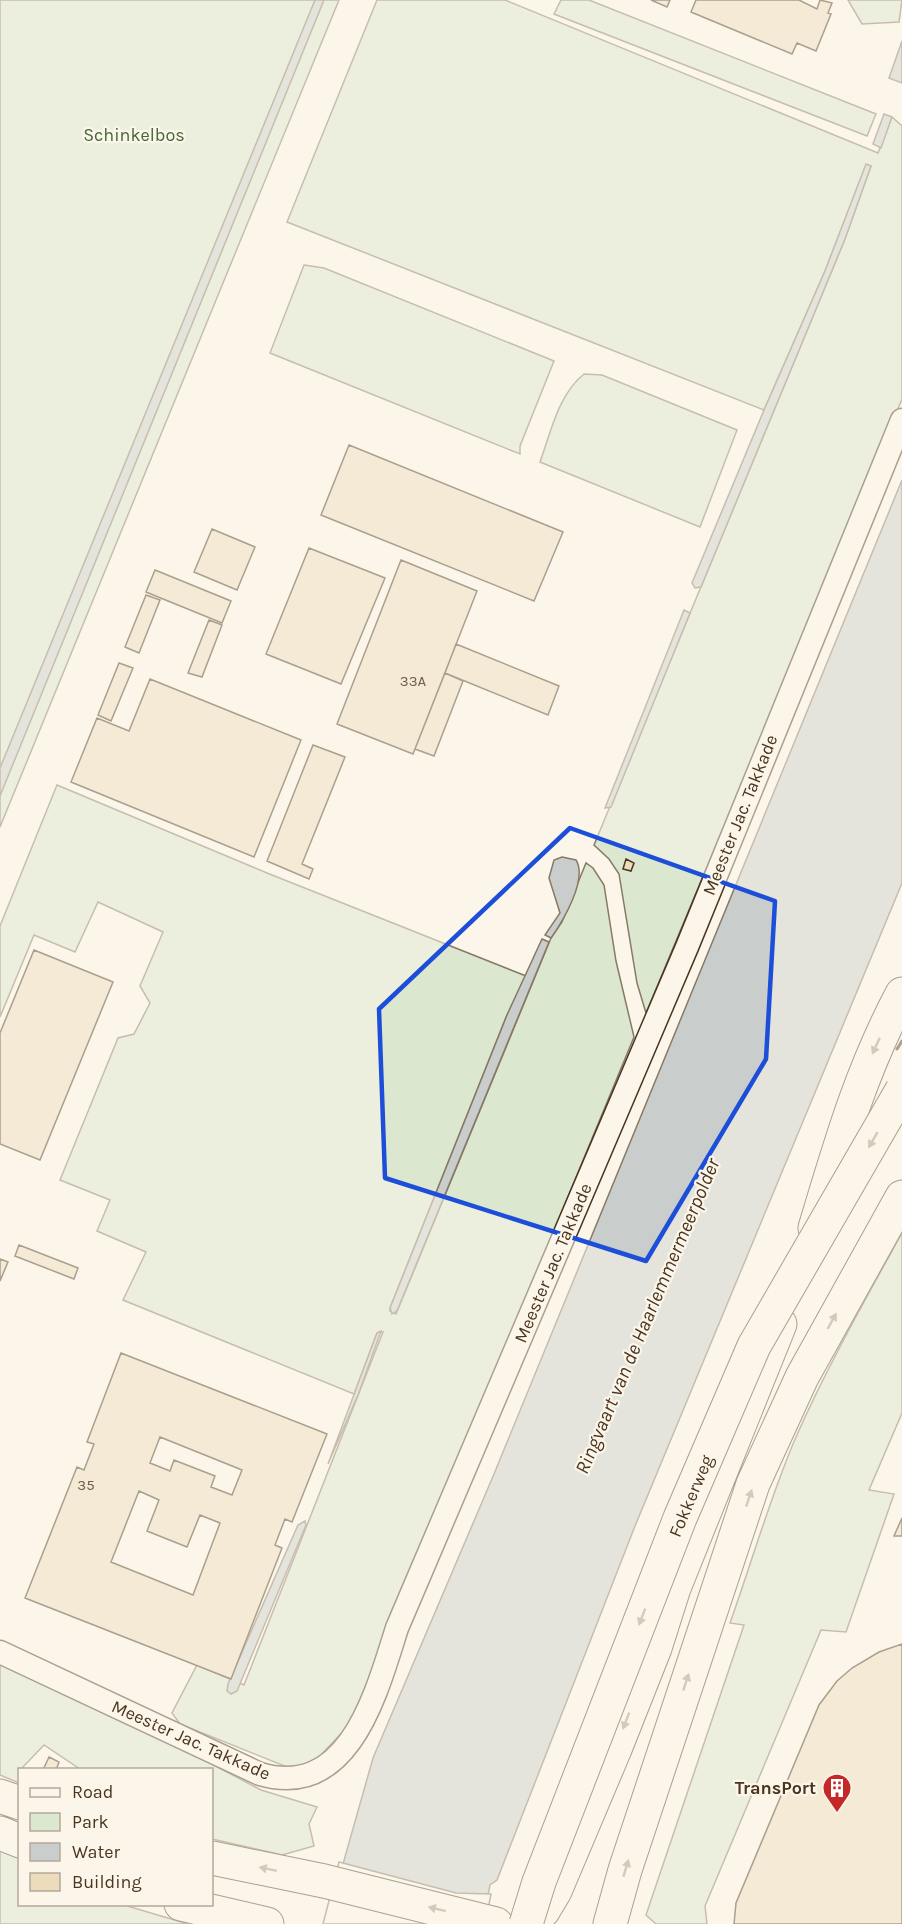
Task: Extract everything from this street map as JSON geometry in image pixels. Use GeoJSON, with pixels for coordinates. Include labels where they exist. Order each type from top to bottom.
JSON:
{"type":"FeatureCollection","features":[{"type":"Feature","properties":{"kind":"main road"},"geometry":{"type":"LineString","coordinates":[[213,1858],[511,1924],[543,1911],[555,1891],[615,1749],[690,1547],[772,1344],[811,1239],[857,1089],[902,994]]}},
{"type":"Feature","properties":{"kind":"main road","name":"Fokkerweg"},"geometry":{"type":"LineString","coordinates":[[511,1924],[539,1882],[680,1518],[754,1346],[902,1090]]}},
{"type":"Feature","properties":{"kind":"main road"},"geometry":{"type":"LineString","coordinates":[[610,1924],[650,1793],[753,1484],[802,1377],[902,1197]]}},
{"type":"Feature","properties":{"kind":"main road"},"geometry":{"type":"LineString","coordinates":[[0,1796],[18,1802]]}},
{"type":"Feature","properties":{"kind":"main road"},"geometry":{"type":"LineString","coordinates":[[0,1833],[18,1840]]}},
{"type":"Feature","properties":{"kind":"main road"},"geometry":{"type":"LineString","coordinates":[[554,1924],[555,1891]]}},
{"type":"Feature","properties":{"kind":"main road"},"geometry":{"type":"LineString","coordinates":[[186,1906],[267,1924]]}},
{"type":"Feature","properties":{"kind":"street","name":"Meester Jac. Takkade"},"geometry":{"type":"LineString","coordinates":[[0,1652],[260,1774],[277,1779],[294,1780],[315,1774],[334,1761],[345,1749],[364,1714],[397,1628],[687,947],[902,420]]}},
{"type":"Feature","properties":{"kind":"highlighted area"},"geometry":{"type":"Polygon","coordinates":[[[570,828],[775,901],[766,1059],[646,1261],[385,1178],[379,1009],[570,828]]]}},
{"type":"Feature","properties":{"kind":"green space","name":"Schinkelbos"},"geometry":{"type":"Polygon","coordinates":[[[0,0],[339,0],[0,827],[0,0]]]}},
{"type":"Feature","properties":{"kind":"green space"},"geometry":{"type":"Polygon","coordinates":[[[377,0],[505,0],[878,153],[892,117],[902,126],[902,399],[646,1013],[637,983],[619,874],[609,859],[594,845],[845,239],[871,166],[866,165],[825,271],[764,410],[287,222],[377,0]]]}},
{"type":"Feature","properties":{"kind":"green space"},"geometry":{"type":"Polygon","coordinates":[[[561,0],[589,0],[876,114],[867,136],[554,14],[561,0]]]}},
{"type":"Feature","properties":{"kind":"green space"},"geometry":{"type":"Polygon","coordinates":[[[848,0],[902,0],[899,22],[862,24],[848,0]]]}},
{"type":"Feature","properties":{"kind":"green space"},"geometry":{"type":"Polygon","coordinates":[[[304,265],[324,268],[554,361],[520,446],[520,454],[270,353],[304,265]]]}},
{"type":"Feature","properties":{"kind":"green space"},"geometry":{"type":"Polygon","coordinates":[[[584,374],[602,375],[737,430],[700,527],[540,462],[562,403],[568,392],[584,374]]]}},
{"type":"Feature","properties":{"kind":"green space"},"geometry":{"type":"Polygon","coordinates":[[[57,785],[267,873],[526,976],[507,1015],[390,1308],[390,1311],[396,1314],[551,938],[562,922],[586,863],[593,868],[604,885],[616,961],[634,1037],[350,1724],[317,1759],[292,1769],[180,1724],[172,1713],[197,1665],[244,1685],[383,1332],[377,1333],[354,1394],[123,1300],[146,1252],[97,1231],[110,1200],[60,1180],[118,1038],[134,1034],[150,1003],[140,986],[163,932],[98,902],[75,952],[34,935],[0,1017],[0,926],[57,785]]]}},
{"type":"Feature","properties":{"kind":"green space"},"geometry":{"type":"Polygon","coordinates":[[[902,1233],[902,1413],[869,1490],[894,1494],[846,1632],[821,1630],[705,1906],[707,1924],[656,1924],[646,1915],[744,1625],[730,1623],[769,1506],[796,1437],[820,1385],[902,1233]]]}},
{"type":"Feature","properties":{"kind":"green space"},"geometry":{"type":"Polygon","coordinates":[[[0,1660],[56,1682],[261,1790],[317,1807],[309,1824],[314,1846],[282,1855],[213,1839],[213,1768],[78,1768],[44,1745],[22,1768],[18,1768],[18,1783],[0,1775],[0,1660]]]}},
{"type":"Feature","properties":{"kind":"green space"},"geometry":{"type":"Polygon","coordinates":[[[0,1845],[18,1854],[18,1906],[127,1906],[188,1924],[0,1924],[0,1845]]]}},
{"type":"Feature","properties":{"kind":"water"},"geometry":{"type":"Polygon","coordinates":[[[315,0],[324,0],[0,796],[0,768],[315,0]]]}},
{"type":"Feature","properties":{"kind":"water"},"geometry":{"type":"Polygon","coordinates":[[[902,41],[902,83],[889,78],[902,41]]]}},
{"type":"Feature","properties":{"kind":"water"},"geometry":{"type":"Polygon","coordinates":[[[884,114],[892,117],[881,148],[873,144],[884,114]]]}},
{"type":"Feature","properties":{"kind":"water"},"geometry":{"type":"Polygon","coordinates":[[[866,164],[871,166],[845,239],[701,587],[695,588],[692,583],[825,271],[866,164]]]}},
{"type":"Feature","properties":{"kind":"water","name":"Ringvaart van de Haarlemmermeerpolder"},"geometry":{"type":"Polygon","coordinates":[[[902,480],[902,883],[635,1526],[497,1880],[490,1885],[482,1924],[326,1924],[373,1758],[494,1474],[902,480]]]}},
{"type":"Feature","properties":{"kind":"water"},"geometry":{"type":"Polygon","coordinates":[[[684,610],[690,613],[611,807],[605,808],[684,610]]]}},
{"type":"Feature","properties":{"kind":"water"},"geometry":{"type":"Polygon","coordinates":[[[562,857],[576,860],[579,878],[572,900],[551,938],[545,935],[560,913],[549,878],[554,860],[562,857]]]}},
{"type":"Feature","properties":{"kind":"water"},"geometry":{"type":"Polygon","coordinates":[[[542,939],[549,942],[397,1311],[392,1314],[390,1308],[507,1015],[542,939]]]}},
{"type":"Feature","properties":{"kind":"water"},"geometry":{"type":"Polygon","coordinates":[[[381,1331],[358,1395],[328,1464],[377,1333],[381,1331]]]}},
{"type":"Feature","properties":{"kind":"water"},"geometry":{"type":"Polygon","coordinates":[[[305,1521],[306,1525],[237,1691],[231,1694],[227,1691],[228,1684],[298,1525],[305,1521]]]}},
{"type":"Feature","properties":{"kind":"pier"},"geometry":{"type":"Polygon","coordinates":[[[339,1862],[456,1893],[491,1894],[485,1924],[323,1924],[339,1862]]]}},
{"type":"Feature","properties":{"kind":"building"},"geometry":{"type":"Polygon","coordinates":[[[651,0],[670,0],[667,7],[651,0]]]}},
{"type":"Feature","properties":{"kind":"building"},"geometry":{"type":"Polygon","coordinates":[[[696,0],[799,0],[817,9],[820,0],[832,3],[828,13],[831,14],[816,51],[797,43],[792,54],[691,12],[696,0]]]}},
{"type":"Feature","properties":{"kind":"building"},"geometry":{"type":"Polygon","coordinates":[[[349,445],[563,532],[534,601],[321,515],[349,445]]]}},
{"type":"Feature","properties":{"kind":"building"},"geometry":{"type":"Polygon","coordinates":[[[212,529],[255,547],[237,590],[194,572],[212,529]]]}},
{"type":"Feature","properties":{"kind":"building"},"geometry":{"type":"Polygon","coordinates":[[[309,548],[385,578],[341,684],[266,654],[309,548]]]}},
{"type":"Feature","properties":{"kind":"building"},"geometry":{"type":"Polygon","coordinates":[[[401,560],[477,591],[413,754],[337,724],[401,560]]]}},
{"type":"Feature","properties":{"kind":"building"},"geometry":{"type":"Polygon","coordinates":[[[155,570],[231,601],[222,623],[146,592],[155,570]]]}},
{"type":"Feature","properties":{"kind":"building"},"geometry":{"type":"Polygon","coordinates":[[[146,595],[160,600],[139,653],[125,647],[146,595]]]}},
{"type":"Feature","properties":{"kind":"building"},"geometry":{"type":"Polygon","coordinates":[[[209,620],[222,625],[202,677],[188,673],[209,620]]]}},
{"type":"Feature","properties":{"kind":"building"},"geometry":{"type":"Polygon","coordinates":[[[456,644],[559,686],[548,715],[445,673],[456,644]]]}},
{"type":"Feature","properties":{"kind":"building"},"geometry":{"type":"Polygon","coordinates":[[[119,663],[133,668],[111,721],[98,715],[119,663]]]}},
{"type":"Feature","properties":{"kind":"building"},"geometry":{"type":"Polygon","coordinates":[[[445,673],[463,681],[434,756],[415,749],[445,673]]]}},
{"type":"Feature","properties":{"kind":"building"},"geometry":{"type":"Polygon","coordinates":[[[150,679],[301,740],[254,857],[71,782],[97,718],[129,731],[150,679]]]}},
{"type":"Feature","properties":{"kind":"building"},"geometry":{"type":"Polygon","coordinates":[[[313,745],[345,757],[302,864],[313,869],[309,879],[267,861],[313,745]]]}},
{"type":"Feature","properties":{"kind":"building"},"geometry":{"type":"Polygon","coordinates":[[[626,859],[634,863],[631,871],[623,869],[626,859]]]}},
{"type":"Feature","properties":{"kind":"building"},"geometry":{"type":"Polygon","coordinates":[[[34,950],[113,982],[40,1160],[0,1144],[0,1033],[34,950]]]}},
{"type":"Feature","properties":{"kind":"building"},"geometry":{"type":"Polygon","coordinates":[[[19,1245],[78,1268],[74,1279],[15,1256],[19,1245]]]}},
{"type":"Feature","properties":{"kind":"building"},"geometry":{"type":"Polygon","coordinates":[[[0,1259],[8,1262],[0,1281],[0,1259]]]}},
{"type":"Feature","properties":{"kind":"building"},"geometry":{"type":"Polygon","coordinates":[[[121,1353],[327,1434],[292,1522],[285,1519],[275,1545],[282,1548],[231,1679],[25,1598],[77,1467],[84,1470],[94,1444],[87,1442],[121,1353]],[[160,1437],[150,1463],[170,1471],[174,1460],[215,1476],[211,1487],[232,1495],[242,1470],[160,1437]],[[139,1491],[111,1562],[193,1595],[220,1523],[200,1515],[187,1547],[147,1531],[159,1500],[139,1491]]]}},
{"type":"Feature","properties":{"kind":"building"},"geometry":{"type":"Polygon","coordinates":[[[902,1518],[902,1536],[894,1536],[902,1518]]]}},
{"type":"Feature","properties":{"kind":"building","name":"TransPort"},"geometry":{"type":"Polygon","coordinates":[[[902,1644],[902,1924],[734,1924],[736,1903],[819,1705],[837,1681],[852,1668],[879,1652],[902,1644]]]}},
{"type":"Feature","properties":{"kind":"building"},"geometry":{"type":"Polygon","coordinates":[[[49,1757],[59,1762],[57,1768],[44,1768],[49,1757]]]}},
{"type":"Feature","properties":{"kind":"wall"},"geometry":{"type":"LineString","coordinates":[[897,1049],[902,1041]]}},
{"type":"Feature","properties":{"kind":"place","name":"TransPort"},"geometry":{"type":"Point","coordinates":[837,1814]}}]}
